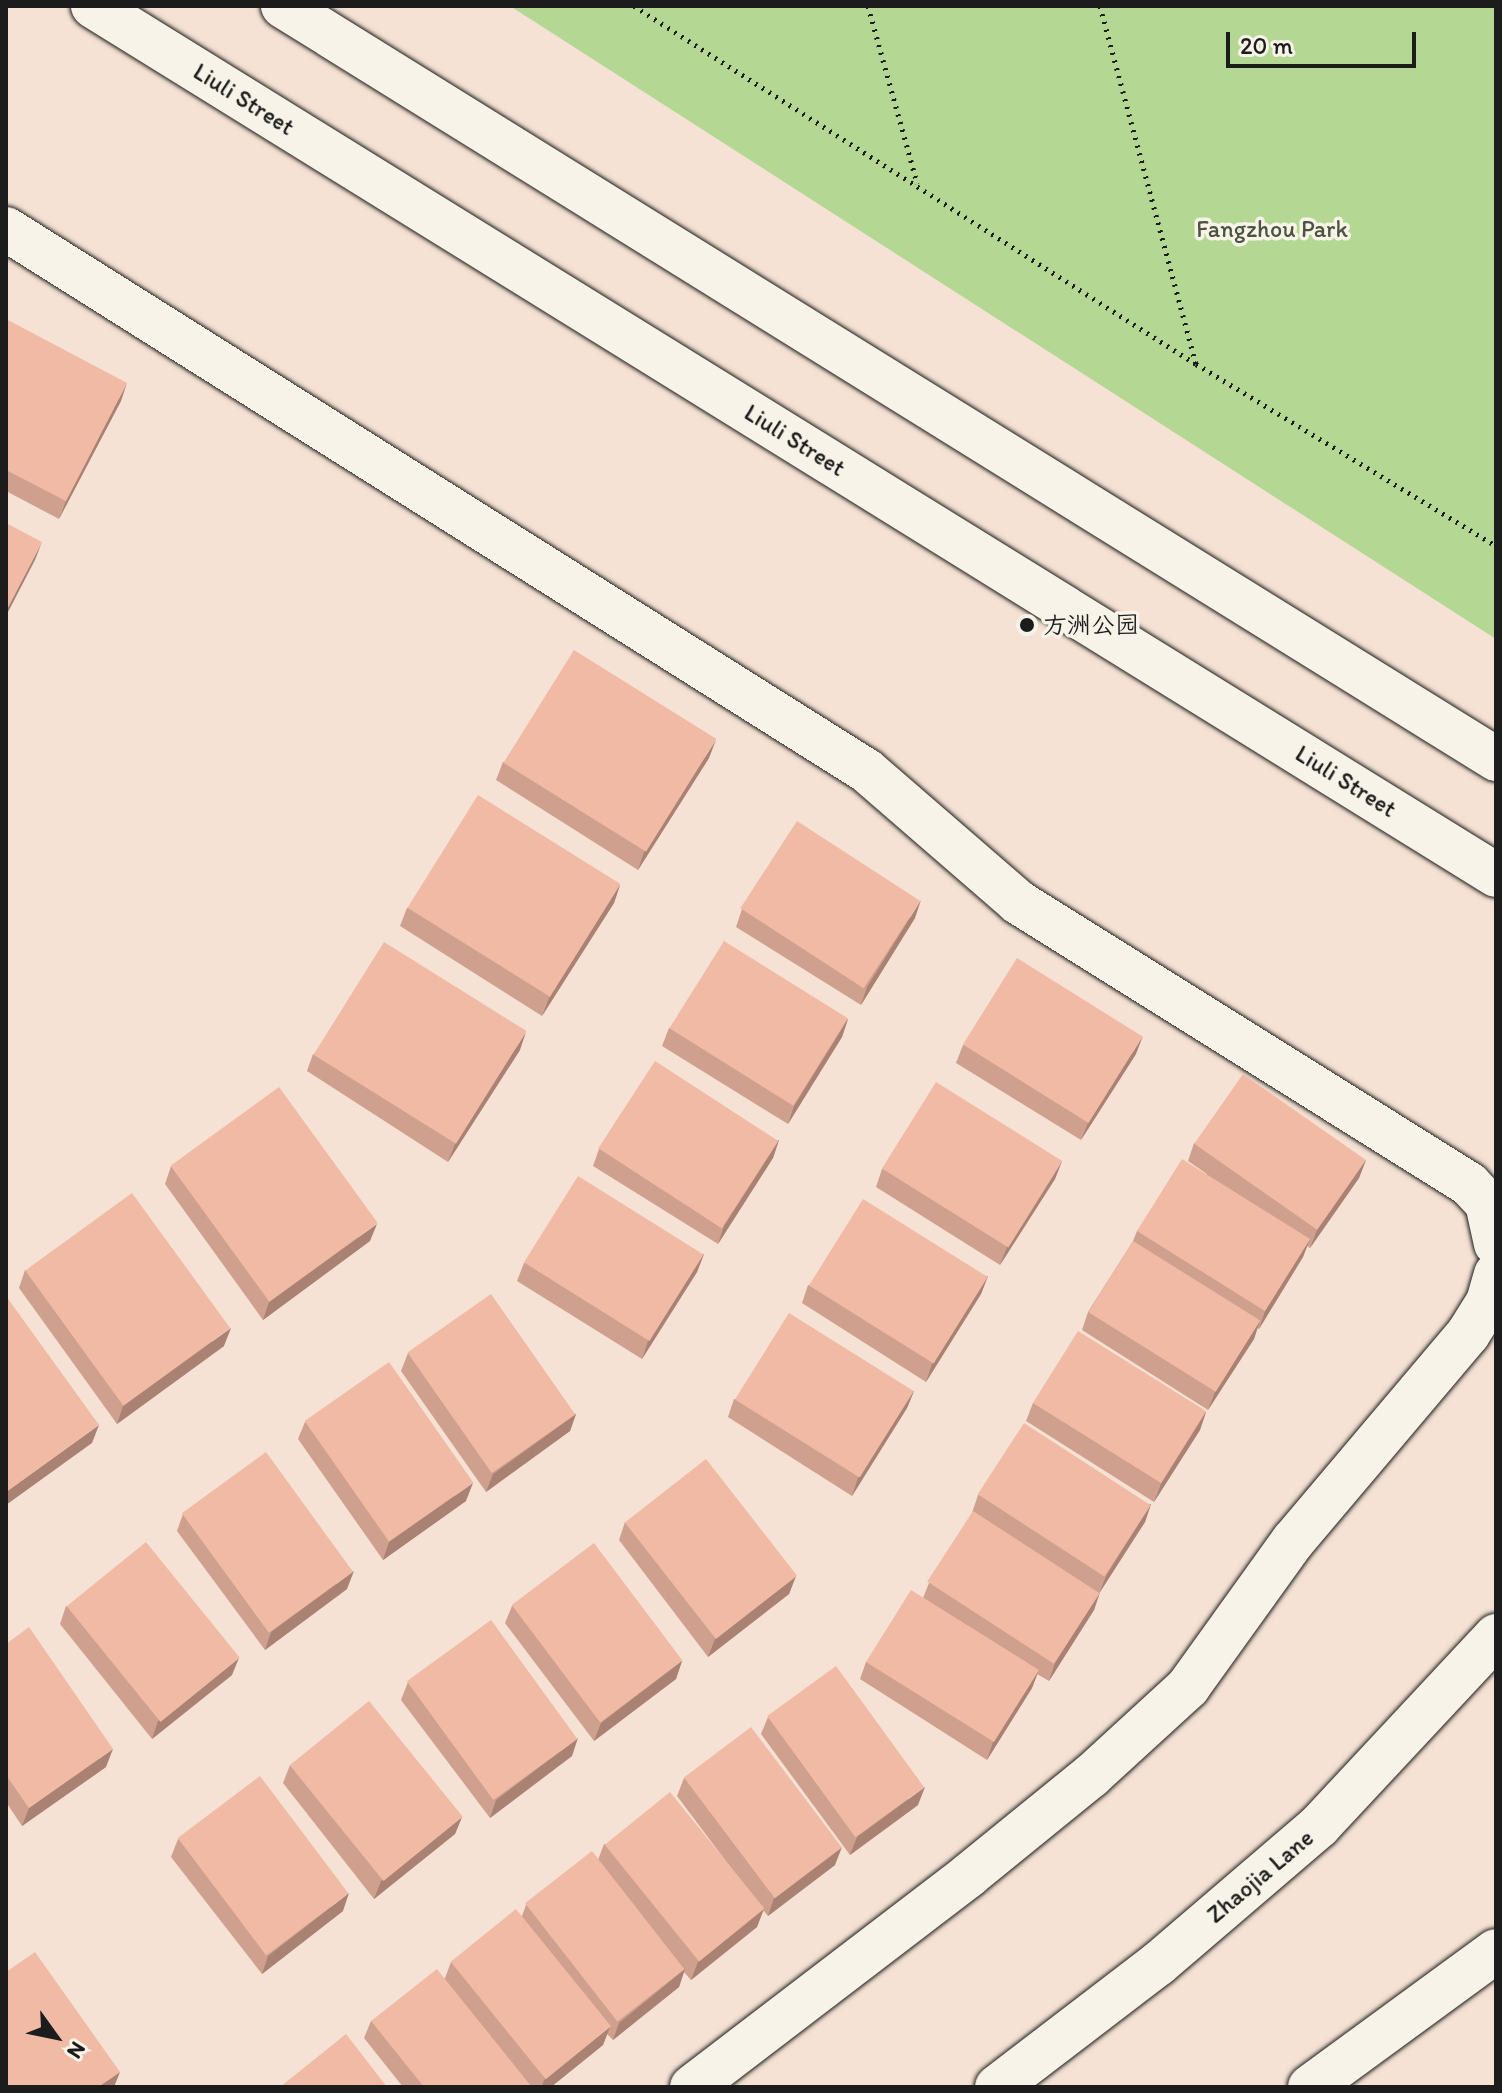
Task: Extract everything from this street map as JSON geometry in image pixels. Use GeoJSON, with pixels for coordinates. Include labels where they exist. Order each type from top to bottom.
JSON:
{"type":"FeatureCollection","features":[{"type":"Feature","properties":{"kind":"street","name":"Liuli Street"},"geometry":{"type":"LineString","coordinates":[[93,6],[1496,875]]}},
{"type":"Feature","properties":{"kind":"street"},"geometry":{"type":"LineString","coordinates":[[283,6],[1496,759]]}},
{"type":"Feature","properties":{"kind":"street"},"geometry":{"type":"LineString","coordinates":[[6,229],[867,771],[1018,902],[1469,1184],[1487,1203],[1496,1244]]}},
{"type":"Feature","properties":{"kind":"street"},"geometry":{"type":"LineString","coordinates":[[692,2087],[1066,1796],[1188,1687],[1293,1541],[1468,1334],[1488,1302],[1496,1274]]}},
{"type":"Feature","properties":{"kind":"street","name":"Zhaojia Lane"},"geometry":{"type":"LineString","coordinates":[[997,2087],[1158,1964],[1319,1826],[1496,1636]]}},
{"type":"Feature","properties":{"kind":"street"},"geometry":{"type":"LineString","coordinates":[[1310,2087],[1496,1951]]}},
{"type":"Feature","properties":{"kind":"path"},"geometry":{"type":"LineString","coordinates":[[634,6],[1196,364],[1496,546]]}},
{"type":"Feature","properties":{"kind":"path"},"geometry":{"type":"LineString","coordinates":[[868,6],[917,184]]}},
{"type":"Feature","properties":{"kind":"path"},"geometry":{"type":"LineString","coordinates":[[1100,6],[1196,364]]}},
{"type":"Feature","properties":{"kind":"green space","name":"Fangzhou Park"},"geometry":{"type":"Polygon","coordinates":[[[510,6],[1496,6],[1496,639],[510,6]]]}},
{"type":"Feature","properties":{"kind":"building"},"geometry":{"type":"Polygon","coordinates":[[[6,319],[127,383],[66,501],[6,470],[6,319]]]}},
{"type":"Feature","properties":{"kind":"building"},"geometry":{"type":"Polygon","coordinates":[[[6,523],[42,542],[6,611],[6,523]]]}},
{"type":"Feature","properties":{"kind":"building"},"geometry":{"type":"Polygon","coordinates":[[[574,650],[716,739],[646,852],[504,763],[574,650]]]}},
{"type":"Feature","properties":{"kind":"building"},"geometry":{"type":"Polygon","coordinates":[[[478,795],[620,884],[550,997],[408,908],[478,795]]]}},
{"type":"Feature","properties":{"kind":"building"},"geometry":{"type":"Polygon","coordinates":[[[797,821],[920,901],[864,988],[740,908],[797,821]]]}},
{"type":"Feature","properties":{"kind":"building"},"geometry":{"type":"Polygon","coordinates":[[[724,941],[848,1018],[793,1106],[669,1028],[724,941]]]}},
{"type":"Feature","properties":{"kind":"building"},"geometry":{"type":"Polygon","coordinates":[[[384,942],[526,1031],[456,1144],[314,1055],[384,942]]]}},
{"type":"Feature","properties":{"kind":"building"},"geometry":{"type":"Polygon","coordinates":[[[1017,958],[1143,1036],[1088,1123],[963,1045],[1017,958]]]}},
{"type":"Feature","properties":{"kind":"building"},"geometry":{"type":"Polygon","coordinates":[[[655,1061],[778,1141],[722,1228],[598,1148],[655,1061]]]}},
{"type":"Feature","properties":{"kind":"building"},"geometry":{"type":"Polygon","coordinates":[[[1243,1074],[1366,1160],[1317,1230],[1194,1144],[1243,1074]]]}},
{"type":"Feature","properties":{"kind":"building"},"geometry":{"type":"Polygon","coordinates":[[[936,1082],[1062,1161],[1008,1247],[882,1169],[936,1082]]]}},
{"type":"Feature","properties":{"kind":"building"},"geometry":{"type":"Polygon","coordinates":[[[279,1087],[378,1223],[269,1302],[171,1166],[279,1087]]]}},
{"type":"Feature","properties":{"kind":"building"},"geometry":{"type":"Polygon","coordinates":[[[1182,1159],[1310,1239],[1265,1311],[1137,1231],[1182,1159]]]}},
{"type":"Feature","properties":{"kind":"building"},"geometry":{"type":"Polygon","coordinates":[[[578,1176],[704,1254],[649,1341],[524,1263],[578,1176]]]}},
{"type":"Feature","properties":{"kind":"building"},"geometry":{"type":"Polygon","coordinates":[[[132,1193],[230,1328],[123,1406],[25,1271],[132,1193]]]}},
{"type":"Feature","properties":{"kind":"building"},"geometry":{"type":"Polygon","coordinates":[[[863,1199],[988,1277],[934,1363],[809,1286],[863,1199]]]}},
{"type":"Feature","properties":{"kind":"building"},"geometry":{"type":"Polygon","coordinates":[[[1133,1241],[1260,1320],[1216,1392],[1088,1312],[1133,1241]]]}},
{"type":"Feature","properties":{"kind":"building"},"geometry":{"type":"Polygon","coordinates":[[[491,1294],[575,1414],[492,1473],[407,1353],[491,1294]]]}},
{"type":"Feature","properties":{"kind":"building"},"geometry":{"type":"Polygon","coordinates":[[[6,1296],[99,1425],[6,1492],[6,1296]]]}},
{"type":"Feature","properties":{"kind":"building"},"geometry":{"type":"Polygon","coordinates":[[[789,1313],[914,1391],[860,1477],[735,1400],[789,1313]]]}},
{"type":"Feature","properties":{"kind":"building"},"geometry":{"type":"Polygon","coordinates":[[[1078,1331],[1206,1411],[1161,1483],[1033,1403],[1078,1331]]]}},
{"type":"Feature","properties":{"kind":"building"},"geometry":{"type":"Polygon","coordinates":[[[389,1362],[473,1482],[389,1541],[305,1421],[389,1362]]]}},
{"type":"Feature","properties":{"kind":"building"},"geometry":{"type":"Polygon","coordinates":[[[1024,1423],[1151,1505],[1104,1577],[978,1494],[1024,1423]]]}},
{"type":"Feature","properties":{"kind":"building"},"geometry":{"type":"Polygon","coordinates":[[[266,1452],[353,1572],[269,1633],[182,1513],[266,1452]]]}},
{"type":"Feature","properties":{"kind":"building"},"geometry":{"type":"Polygon","coordinates":[[[706,1459],[797,1576],[716,1639],[625,1522],[706,1459]]]}},
{"type":"Feature","properties":{"kind":"building"},"geometry":{"type":"Polygon","coordinates":[[[973,1511],[1100,1593],[1054,1664],[927,1581],[973,1511]]]}},
{"type":"Feature","properties":{"kind":"building"},"geometry":{"type":"Polygon","coordinates":[[[146,1542],[240,1658],[160,1722],[67,1606],[146,1542]]]}},
{"type":"Feature","properties":{"kind":"building"},"geometry":{"type":"Polygon","coordinates":[[[594,1543],[682,1660],[600,1722],[512,1605],[594,1543]]]}},
{"type":"Feature","properties":{"kind":"building"},"geometry":{"type":"Polygon","coordinates":[[[911,1590],[1039,1670],[994,1742],[866,1662],[911,1590]]]}},
{"type":"Feature","properties":{"kind":"building"},"geometry":{"type":"Polygon","coordinates":[[[491,1620],[577,1739],[493,1800],[407,1681],[491,1620]]]}},
{"type":"Feature","properties":{"kind":"building"},"geometry":{"type":"Polygon","coordinates":[[[29,1627],[113,1749],[29,1808],[6,1775],[6,1644],[29,1627]]]}},
{"type":"Feature","properties":{"kind":"building"},"geometry":{"type":"Polygon","coordinates":[[[836,1666],[924,1787],[855,1837],[767,1716],[836,1666]]]}},
{"type":"Feature","properties":{"kind":"building"},"geometry":{"type":"Polygon","coordinates":[[[369,1701],[463,1817],[383,1881],[290,1765],[369,1701]]]}},
{"type":"Feature","properties":{"kind":"building"},"geometry":{"type":"Polygon","coordinates":[[[751,1727],[842,1848],[775,1898],[684,1778],[751,1727]]]}},
{"type":"Feature","properties":{"kind":"building"},"geometry":{"type":"Polygon","coordinates":[[[260,1776],[348,1893],[266,1955],[178,1838],[260,1776]]]}},
{"type":"Feature","properties":{"kind":"building"},"geometry":{"type":"Polygon","coordinates":[[[670,1792],[764,1909],[699,1961],[605,1845],[670,1792]]]}},
{"type":"Feature","properties":{"kind":"building"},"geometry":{"type":"Polygon","coordinates":[[[592,1851],[684,1969],[617,2022],[525,1903],[592,1851]]]}},
{"type":"Feature","properties":{"kind":"building"},"geometry":{"type":"Polygon","coordinates":[[[516,1909],[611,2026],[546,2079],[451,1962],[516,1909]]]}},
{"type":"Feature","properties":{"kind":"building"},"geometry":{"type":"Polygon","coordinates":[[[35,1952],[120,2072],[98,2087],[6,2087],[6,1972],[35,1952]]]}},
{"type":"Feature","properties":{"kind":"building"},"geometry":{"type":"Polygon","coordinates":[[[437,1969],[530,2087],[424,2087],[371,2021],[437,1969]]]}},
{"type":"Feature","properties":{"kind":"building"},"geometry":{"type":"Polygon","coordinates":[[[346,2034],[387,2087],[280,2087],[346,2034]]]}},
{"type":"Feature","properties":{"kind":"place","name":"方洲公园"},"geometry":{"type":"Point","coordinates":[1027,625]}}]}
